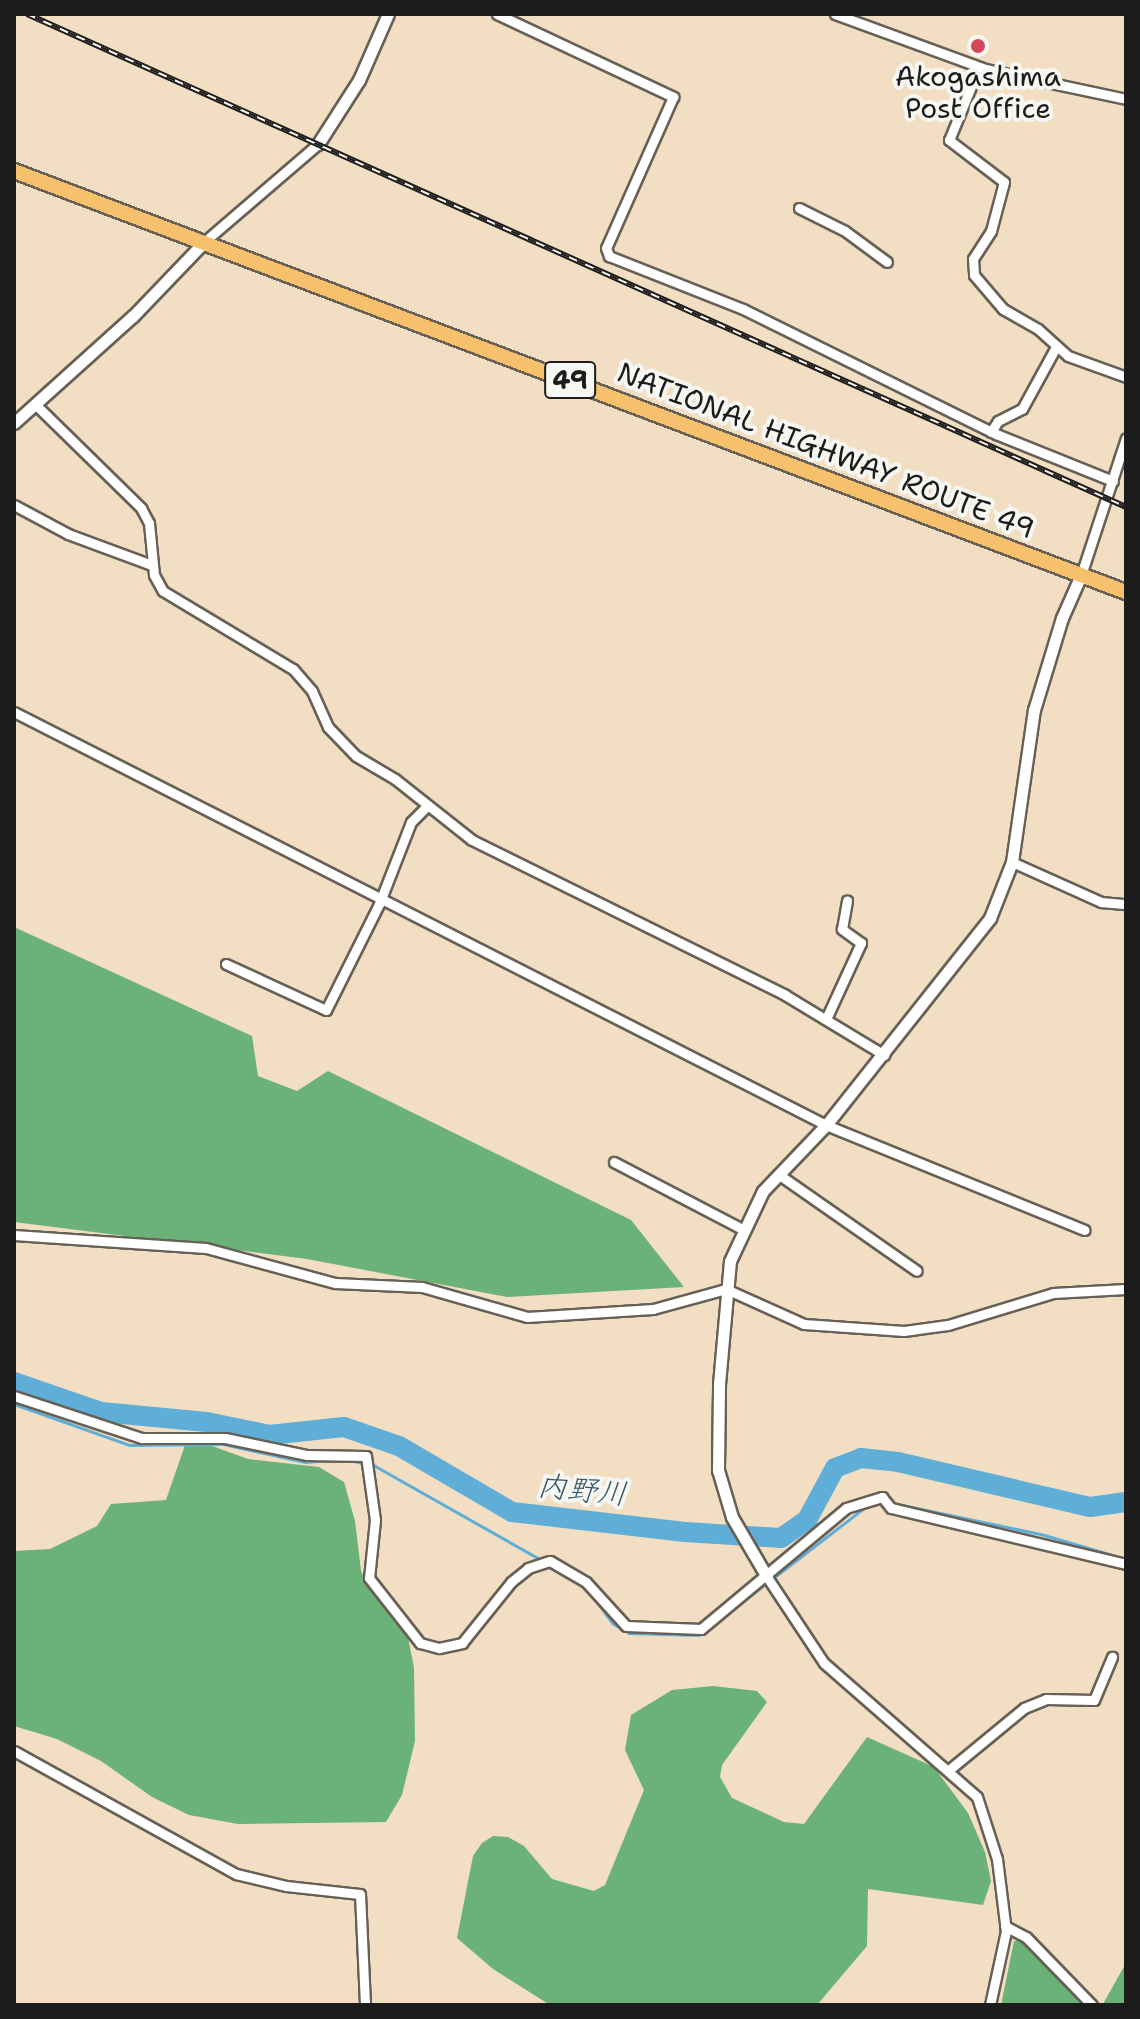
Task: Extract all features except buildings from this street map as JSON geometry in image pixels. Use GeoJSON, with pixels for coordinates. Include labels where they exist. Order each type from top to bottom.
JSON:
{"type":"FeatureCollection","features":[{"type":"Feature","properties":{"kind":"highway","name":"NATIONAL HIGHWAY ROUTE 49"},"geometry":{"type":"LineString","coordinates":[[14,171],[1126,592]]}},
{"type":"Feature","properties":{"kind":"street"},"geometry":{"type":"LineString","coordinates":[[14,423],[37,406],[204,242],[318,144],[359,80],[388,14]]}},
{"type":"Feature","properties":{"kind":"street"},"geometry":{"type":"LineString","coordinates":[[497,14],[519,18],[673,97],[606,248],[609,256],[743,309],[991,432],[1113,481]]}},
{"type":"Feature","properties":{"kind":"street"},"geometry":{"type":"LineString","coordinates":[[835,14],[979,67],[1126,99]]}},
{"type":"Feature","properties":{"kind":"street"},"geometry":{"type":"LineString","coordinates":[[979,67],[949,141],[1000,179],[1004,187],[973,272],[1003,309],[1031,324],[1056,347],[1077,361],[1126,377]]}},
{"type":"Feature","properties":{"kind":"street"},"geometry":{"type":"LineString","coordinates":[[799,208],[845,231],[887,262]]}},
{"type":"Feature","properties":{"kind":"street"},"geometry":{"type":"LineString","coordinates":[[991,432],[998,421],[1022,409],[1056,347]]}},
{"type":"Feature","properties":{"kind":"street"},"geometry":{"type":"LineString","coordinates":[[37,406],[134,497],[149,523],[152,565],[169,598],[293,669],[342,744],[472,840],[826,1019],[884,1055]]}},
{"type":"Feature","properties":{"kind":"street"},"geometry":{"type":"LineString","coordinates":[[990,2005],[1005,1926],[997,1859],[982,1808],[950,1769],[840,1680],[767,1577],[732,1517],[718,1470],[726,1289],[742,1229],[778,1174],[826,1125],[884,1055],[990,918],[1012,862],[1032,718],[1062,618],[1081,575],[1126,440]]}},
{"type":"Feature","properties":{"kind":"street"},"geometry":{"type":"LineString","coordinates":[[14,505],[68,534],[152,565]]}},
{"type":"Feature","properties":{"kind":"street"},"geometry":{"type":"LineString","coordinates":[[14,712],[826,1125],[1084,1230]]}},
{"type":"Feature","properties":{"kind":"street"},"geometry":{"type":"LineString","coordinates":[[226,964],[326,1010],[411,822],[427,806]]}},
{"type":"Feature","properties":{"kind":"street"},"geometry":{"type":"LineString","coordinates":[[1012,862],[1101,902],[1126,904]]}},
{"type":"Feature","properties":{"kind":"street"},"geometry":{"type":"LineString","coordinates":[[826,1019],[861,943],[842,929],[847,900]]}},
{"type":"Feature","properties":{"kind":"street"},"geometry":{"type":"LineString","coordinates":[[614,1162],[742,1229]]}},
{"type":"Feature","properties":{"kind":"street"},"geometry":{"type":"LineString","coordinates":[[778,1174],[917,1271]]}},
{"type":"Feature","properties":{"kind":"street"},"geometry":{"type":"LineString","coordinates":[[14,1235],[206,1248],[335,1283],[410,1285],[527,1317],[653,1309],[726,1289],[804,1324],[904,1331],[939,1328],[1053,1293],[1126,1289]]}},
{"type":"Feature","properties":{"kind":"street"},"geometry":{"type":"LineString","coordinates":[[14,1396],[129,1436],[225,1438],[315,1456],[366,1456],[375,1520],[369,1578],[420,1643],[439,1648],[462,1643],[511,1582],[550,1561],[586,1582],[616,1621],[644,1631],[705,1628],[846,1508],[882,1497],[891,1508],[1126,1564]]}},
{"type":"Feature","properties":{"kind":"street"},"geometry":{"type":"LineString","coordinates":[[950,1769],[1024,1708],[1046,1699],[1094,1700],[1112,1657]]}},
{"type":"Feature","properties":{"kind":"street"},"geometry":{"type":"LineString","coordinates":[[14,1751],[226,1869],[274,1884],[360,1894],[365,2005]]}},
{"type":"Feature","properties":{"kind":"street"},"geometry":{"type":"LineString","coordinates":[[1005,1926],[1026,1937],[1092,2005]]}},
{"type":"Feature","properties":{"kind":"green space"},"geometry":{"type":"Polygon","coordinates":[[[14,927],[252,1036],[258,1076],[297,1091],[328,1071],[631,1220],[684,1287],[507,1297],[307,1259],[14,1222],[14,927]]]}},
{"type":"Feature","properties":{"kind":"green space"},"geometry":{"type":"Polygon","coordinates":[[[204,1443],[248,1459],[319,1467],[344,1482],[355,1521],[361,1571],[370,1590],[408,1637],[414,1668],[415,1741],[402,1795],[386,1822],[238,1824],[189,1815],[152,1797],[101,1761],[57,1739],[14,1726],[14,1551],[50,1549],[97,1526],[111,1504],[166,1500],[185,1445],[204,1443]]]}},
{"type":"Feature","properties":{"kind":"green space"},"geometry":{"type":"Polygon","coordinates":[[[713,1686],[757,1691],[767,1702],[722,1765],[720,1777],[732,1798],[784,1822],[804,1824],[867,1737],[934,1767],[968,1813],[985,1852],[991,1881],[983,1905],[868,1889],[867,1946],[817,2005],[550,2005],[493,1969],[457,1938],[473,1856],[482,1843],[493,1836],[508,1837],[524,1846],[552,1879],[594,1891],[605,1885],[644,1790],[625,1750],[631,1715],[672,1690],[713,1686]]]}},
{"type":"Feature","properties":{"kind":"green space"},"geometry":{"type":"Polygon","coordinates":[[[1014,1941],[1021,1941],[1094,2004],[1103,2004],[1126,1963],[1126,2005],[1001,2005],[1014,1941]]]}},
{"type":"Feature","properties":{"kind":"waterway","name":"内野川"},"geometry":{"type":"LineString","coordinates":[[14,1382],[101,1412],[207,1422],[269,1435],[344,1427],[399,1446],[512,1512],[685,1532],[781,1538],[807,1520],[835,1468],[861,1458],[898,1462],[1090,1507],[1126,1502]]}},
{"type":"Feature","properties":{"kind":"waterway"},"geometry":{"type":"LineString","coordinates":[[14,1404],[129,1445],[223,1444],[305,1462],[337,1459]]}},
{"type":"Feature","properties":{"kind":"waterway"},"geometry":{"type":"LineString","coordinates":[[349,1460],[375,1466],[543,1561]]}},
{"type":"Feature","properties":{"kind":"waterway"},"geometry":{"type":"LineString","coordinates":[[888,1502],[1044,1535],[1126,1559]]}},
{"type":"Feature","properties":{"kind":"waterway"},"geometry":{"type":"LineString","coordinates":[[592,1595],[612,1623],[629,1633],[699,1635],[865,1507]]}},
{"type":"Feature","properties":{"kind":"railway"},"geometry":{"type":"LineString","coordinates":[[27,14],[1126,507]]}},
{"type":"Feature","properties":{"kind":"place","name":"Akogashima Post Office"},"geometry":{"type":"Point","coordinates":[978,46]}}]}
